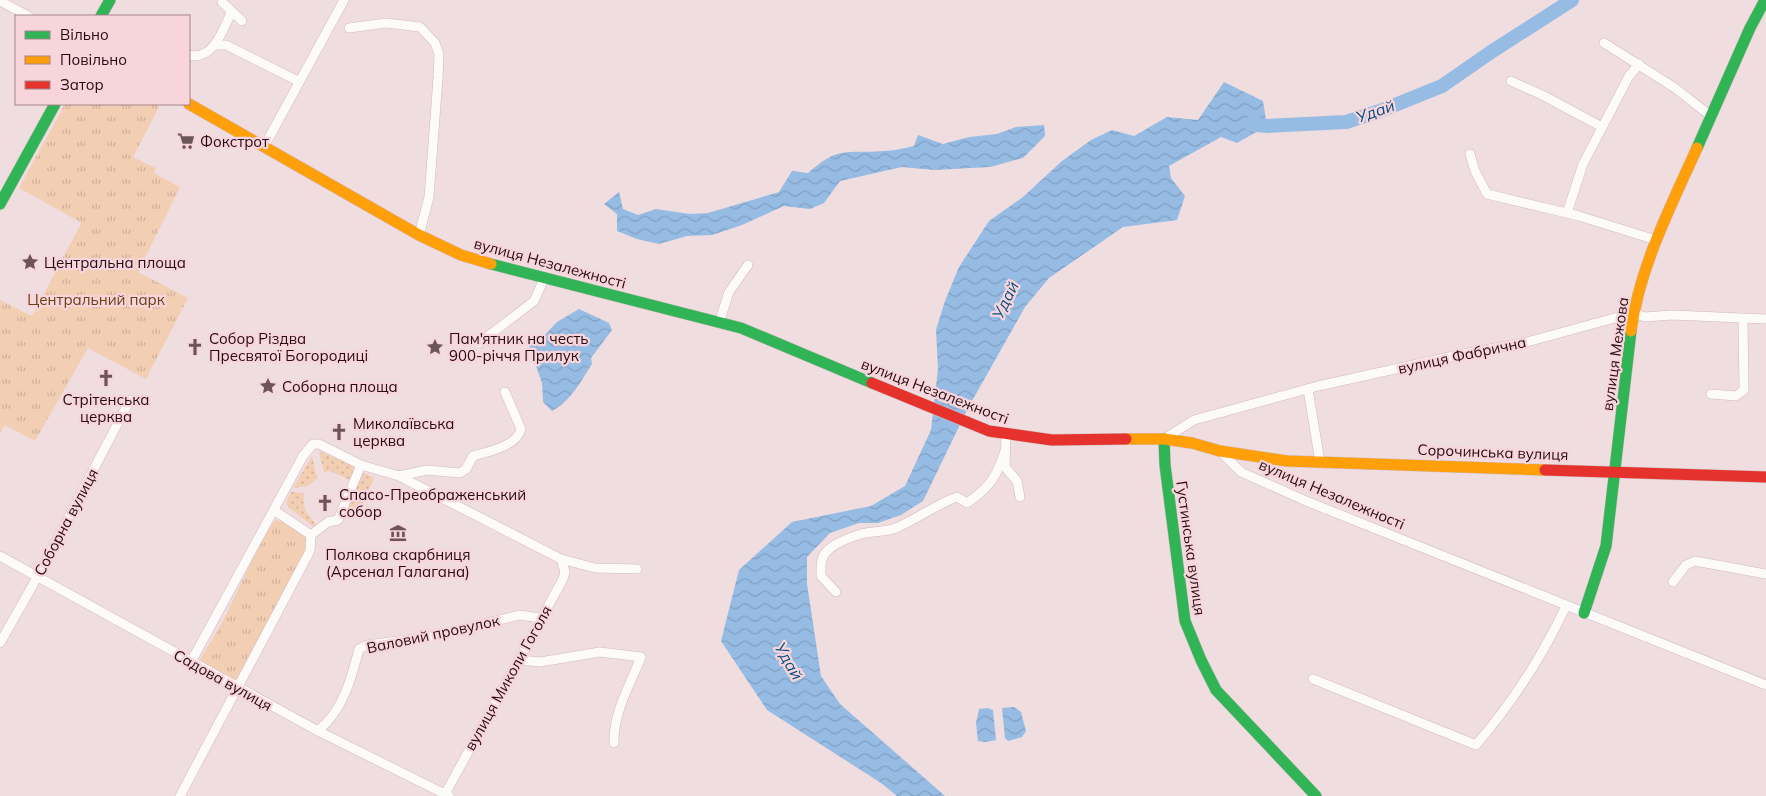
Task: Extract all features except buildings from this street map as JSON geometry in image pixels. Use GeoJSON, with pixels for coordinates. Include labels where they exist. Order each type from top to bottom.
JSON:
{"type":"FeatureCollection","features":[{"type":"Feature","properties":{"kind":"main road"},"geometry":{"type":"LineString","coordinates":[[102,15],[110,0]]}},
{"type":"Feature","properties":{"kind":"main road","name":"вулиця Межова"},"geometry":{"type":"LineString","coordinates":[[1584,614],[1606,546],[1613,471],[1633,313],[1656,240],[1750,28],[1765,0]]}},
{"type":"Feature","properties":{"kind":"main road"},"geometry":{"type":"LineString","coordinates":[[0,204],[54,105]]}},
{"type":"Feature","properties":{"kind":"main road","name":"вулиця Незалежності"},"geometry":{"type":"LineString","coordinates":[[190,105],[265,145],[419,235],[462,254],[544,279],[741,328],[989,431],[1062,440],[1164,439],[1192,443],[1220,451]]}},
{"type":"Feature","properties":{"kind":"main road","name":"Густинська вулиця"},"geometry":{"type":"LineString","coordinates":[[1164,439],[1165,465],[1185,622],[1201,660],[1216,690],[1316,796]]}},
{"type":"Feature","properties":{"kind":"main road","name":"Сорочинська вулиця"},"geometry":{"type":"LineString","coordinates":[[1220,451],[1287,461],[1766,477]]}},
{"type":"Feature","properties":{"kind":"street"},"geometry":{"type":"LineString","coordinates":[[265,145],[298,81],[344,0]]}},
{"type":"Feature","properties":{"kind":"street"},"geometry":{"type":"LineString","coordinates":[[0,1],[26,15]]}},
{"type":"Feature","properties":{"kind":"street"},"geometry":{"type":"LineString","coordinates":[[222,2],[231,13],[242,21]]}},
{"type":"Feature","properties":{"kind":"street"},"geometry":{"type":"LineString","coordinates":[[190,55],[203,55],[215,45],[231,13]]}},
{"type":"Feature","properties":{"kind":"street"},"geometry":{"type":"LineString","coordinates":[[349,28],[386,23],[420,27],[435,43],[439,54],[429,197],[419,235]]}},
{"type":"Feature","properties":{"kind":"street"},"geometry":{"type":"LineString","coordinates":[[1604,43],[1639,64],[1712,117]]}},
{"type":"Feature","properties":{"kind":"street"},"geometry":{"type":"LineString","coordinates":[[215,45],[226,45],[298,81]]}},
{"type":"Feature","properties":{"kind":"street"},"geometry":{"type":"LineString","coordinates":[[1567,213],[1583,164],[1629,76],[1639,64]]}},
{"type":"Feature","properties":{"kind":"street"},"geometry":{"type":"LineString","coordinates":[[1511,81],[1544,96],[1602,127]]}},
{"type":"Feature","properties":{"kind":"street"},"geometry":{"type":"LineString","coordinates":[[1470,154],[1475,171],[1487,194],[1567,213],[1656,240]]}},
{"type":"Feature","properties":{"kind":"street"},"geometry":{"type":"LineString","coordinates":[[719,323],[729,292],[748,265]]}},
{"type":"Feature","properties":{"kind":"street"},"geometry":{"type":"LineString","coordinates":[[479,344],[534,301],[544,279]]}},
{"type":"Feature","properties":{"kind":"street","name":"вулиця Фабрична"},"geometry":{"type":"LineString","coordinates":[[1164,439],[1194,420],[1308,389],[1463,354],[1527,342],[1633,313],[1645,317],[1672,315],[1766,319]]}},
{"type":"Feature","properties":{"kind":"street"},"geometry":{"type":"LineString","coordinates":[[1711,394],[1736,396],[1744,390],[1743,319]]}},
{"type":"Feature","properties":{"kind":"street"},"geometry":{"type":"LineString","coordinates":[[1308,389],[1320,462]]}},
{"type":"Feature","properties":{"kind":"street"},"geometry":{"type":"LineString","coordinates":[[399,476],[427,470],[460,473],[466,469],[473,456],[498,449],[518,436],[521,429],[505,392]]}},
{"type":"Feature","properties":{"kind":"street","name":"Соборна вулиця"},"geometry":{"type":"LineString","coordinates":[[0,643],[38,576],[130,400]]}},
{"type":"Feature","properties":{"kind":"street"},"geometry":{"type":"LineString","coordinates":[[1006,434],[1005,467],[1017,481],[1020,497]]}},
{"type":"Feature","properties":{"kind":"street"},"geometry":{"type":"LineString","coordinates":[[191,662],[275,511],[303,456],[313,444],[319,444],[361,465],[399,476],[561,559],[595,568],[637,569]]}},
{"type":"Feature","properties":{"kind":"street"},"geometry":{"type":"LineString","coordinates":[[836,592],[821,576],[821,563],[827,551],[856,536],[891,530],[919,518],[941,502],[957,497],[967,503],[980,494],[997,475],[1005,451]]}},
{"type":"Feature","properties":{"kind":"street","name":"вулиця Незалежності"},"geometry":{"type":"LineString","coordinates":[[1220,451],[1241,472],[1584,614],[1766,685]]}},
{"type":"Feature","properties":{"kind":"street"},"geometry":{"type":"LineString","coordinates":[[180,796],[306,560],[311,535],[328,522],[338,520],[361,465]]}},
{"type":"Feature","properties":{"kind":"street"},"geometry":{"type":"LineString","coordinates":[[275,511],[311,535]]}},
{"type":"Feature","properties":{"kind":"street","name":"Садова вулиця"},"geometry":{"type":"LineString","coordinates":[[0,556],[237,688],[446,795]]}},
{"type":"Feature","properties":{"kind":"street","name":"вулиця Миколи Гоголя"},"geometry":{"type":"LineString","coordinates":[[446,795],[540,618],[563,579],[565,572],[561,559]]}},
{"type":"Feature","properties":{"kind":"street"},"geometry":{"type":"LineString","coordinates":[[1673,582],[1686,565],[1695,561],[1766,574]]}},
{"type":"Feature","properties":{"kind":"street"},"geometry":{"type":"LineString","coordinates":[[1312,679],[1476,745],[1526,681],[1549,642],[1566,606]]}},
{"type":"Feature","properties":{"kind":"street","name":"Валовий провулок"},"geometry":{"type":"LineString","coordinates":[[318,731],[328,722],[345,695],[359,649],[367,645],[437,635],[520,615],[540,618]]}},
{"type":"Feature","properties":{"kind":"street"},"geometry":{"type":"LineString","coordinates":[[519,660],[540,662],[600,652],[641,657],[620,708],[614,731],[614,743]]}},
{"type":"Feature","properties":{"kind":"green space","name":"Центральний парк"},"geometry":{"type":"Polygon","coordinates":[[[64,105],[156,105],[159,107],[133,157],[156,168],[154,173],[180,187],[138,272],[188,298],[146,379],[88,348],[35,441],[5,425],[0,433],[0,300],[32,316],[81,224],[19,188],[64,105]]]}},
{"type":"Feature","properties":{"kind":"green space"},"geometry":{"type":"Polygon","coordinates":[[[321,452],[357,467],[350,480],[330,471],[324,472],[319,453],[321,452]]]}},
{"type":"Feature","properties":{"kind":"green space"},"geometry":{"type":"Polygon","coordinates":[[[312,456],[317,478],[308,486],[293,488],[312,456]]]}},
{"type":"Feature","properties":{"kind":"green space"},"geometry":{"type":"Polygon","coordinates":[[[362,472],[374,478],[357,517],[343,513],[362,472]]]}},
{"type":"Feature","properties":{"kind":"green space"},"geometry":{"type":"Polygon","coordinates":[[[291,492],[304,493],[304,506],[316,524],[314,527],[289,508],[286,503],[291,492]]]}},
{"type":"Feature","properties":{"kind":"green space"},"geometry":{"type":"Polygon","coordinates":[[[275,520],[298,528],[306,536],[308,548],[236,680],[223,676],[199,661],[221,625],[265,534],[275,520]]]}},
{"type":"Feature","properties":{"kind":"water"},"geometry":{"type":"Polygon","coordinates":[[[1224,82],[1263,101],[1267,126],[1237,143],[1221,137],[1169,166],[1171,178],[1185,196],[1177,220],[1123,227],[1049,278],[1025,307],[968,408],[923,501],[901,515],[878,523],[859,523],[830,533],[807,557],[807,584],[821,676],[840,704],[945,796],[897,796],[881,783],[767,710],[721,641],[739,570],[792,522],[871,506],[905,486],[931,430],[938,369],[936,330],[945,301],[959,267],[989,221],[1023,197],[1062,161],[1091,140],[1112,130],[1134,136],[1167,117],[1198,120],[1224,82]]]}},
{"type":"Feature","properties":{"kind":"water"},"geometry":{"type":"Polygon","coordinates":[[[1044,125],[1045,136],[1023,158],[990,167],[934,170],[902,167],[840,181],[824,203],[810,209],[784,206],[742,225],[712,235],[687,236],[659,244],[637,239],[617,231],[617,214],[604,204],[619,192],[623,209],[638,215],[656,209],[690,214],[708,213],[779,192],[792,171],[808,173],[828,158],[843,153],[891,150],[914,146],[918,135],[943,144],[969,137],[997,134],[1016,127],[1044,125]]]}},
{"type":"Feature","properties":{"kind":"water"},"geometry":{"type":"Polygon","coordinates":[[[579,309],[609,323],[612,330],[591,358],[592,364],[575,390],[565,402],[552,411],[543,402],[542,383],[529,346],[541,339],[557,322],[579,309]]]}},
{"type":"Feature","properties":{"kind":"water"},"geometry":{"type":"Polygon","coordinates":[[[1014,707],[1021,712],[1026,731],[1022,737],[1008,741],[1005,738],[1002,708],[1014,707]]]}},
{"type":"Feature","properties":{"kind":"water"},"geometry":{"type":"Polygon","coordinates":[[[988,708],[993,710],[996,740],[978,741],[976,723],[979,709],[988,708]]]}},
{"type":"Feature","properties":{"kind":"waterway","name":"Удай"},"geometry":{"type":"LineString","coordinates":[[1250,124],[1267,126],[1346,122],[1380,111],[1442,86],[1572,0]]}},
{"type":"Feature","properties":{"kind":"traffic: fast"},"geometry":{"type":"LineString","coordinates":[[102,15],[110,0]]}},
{"type":"Feature","properties":{"kind":"traffic: fast"},"geometry":{"type":"LineString","coordinates":[[1697,148],[1750,28],[1765,0]]}},
{"type":"Feature","properties":{"kind":"traffic: fast"},"geometry":{"type":"LineString","coordinates":[[0,204],[54,105]]}},
{"type":"Feature","properties":{"kind":"traffic: fast"},"geometry":{"type":"LineString","coordinates":[[491,264],[741,328],[872,383]]}},
{"type":"Feature","properties":{"kind":"traffic: fast"},"geometry":{"type":"LineString","coordinates":[[1584,613],[1606,546],[1631,331]]}},
{"type":"Feature","properties":{"kind":"traffic: fast"},"geometry":{"type":"LineString","coordinates":[[1164,439],[1165,465],[1185,621],[1201,660],[1216,690],[1316,796]]}},
{"type":"Feature","properties":{"kind":"traffic: slow"},"geometry":{"type":"LineString","coordinates":[[190,105],[419,235],[461,255],[491,264]]}},
{"type":"Feature","properties":{"kind":"traffic: slow"},"geometry":{"type":"LineString","coordinates":[[1631,331],[1641,284],[1657,238],[1697,148]]}},
{"type":"Feature","properties":{"kind":"traffic: slow"},"geometry":{"type":"LineString","coordinates":[[1126,439],[1164,439],[1192,443],[1220,451],[1287,461],[1545,470]]}},
{"type":"Feature","properties":{"kind":"traffic: jam"},"geometry":{"type":"LineString","coordinates":[[872,383],[989,431],[1052,440],[1126,439]]}},
{"type":"Feature","properties":{"kind":"traffic: jam"},"geometry":{"type":"LineString","coordinates":[[1545,470],[1766,477]]}},
{"type":"Feature","properties":{"kind":"place","name":"Фокстрот"},"geometry":{"type":"Point","coordinates":[186,141]}},
{"type":"Feature","properties":{"kind":"place","name":"Центральна площа"},"geometry":{"type":"Point","coordinates":[30,262]}},
{"type":"Feature","properties":{"kind":"place","name":"Собор Різдва Пресвятої Богородиці"},"geometry":{"type":"Point","coordinates":[195,347]}},
{"type":"Feature","properties":{"kind":"place","name":"Пам'ятник на честь 900-річчя Прилук"},"geometry":{"type":"Point","coordinates":[435,347]}},
{"type":"Feature","properties":{"kind":"place","name":"Стрітенська церква"},"geometry":{"type":"Point","coordinates":[106,378]}},
{"type":"Feature","properties":{"kind":"place","name":"Соборна площа"},"geometry":{"type":"Point","coordinates":[268,386]}},
{"type":"Feature","properties":{"kind":"place","name":"Миколаївська церква"},"geometry":{"type":"Point","coordinates":[339,432]}},
{"type":"Feature","properties":{"kind":"place","name":"Спасо-Преображенський собор"},"geometry":{"type":"Point","coordinates":[325,503]}},
{"type":"Feature","properties":{"kind":"place","name":"Полкова скарбниця (Арсенал Галагана)"},"geometry":{"type":"Point","coordinates":[398,533]}}]}
